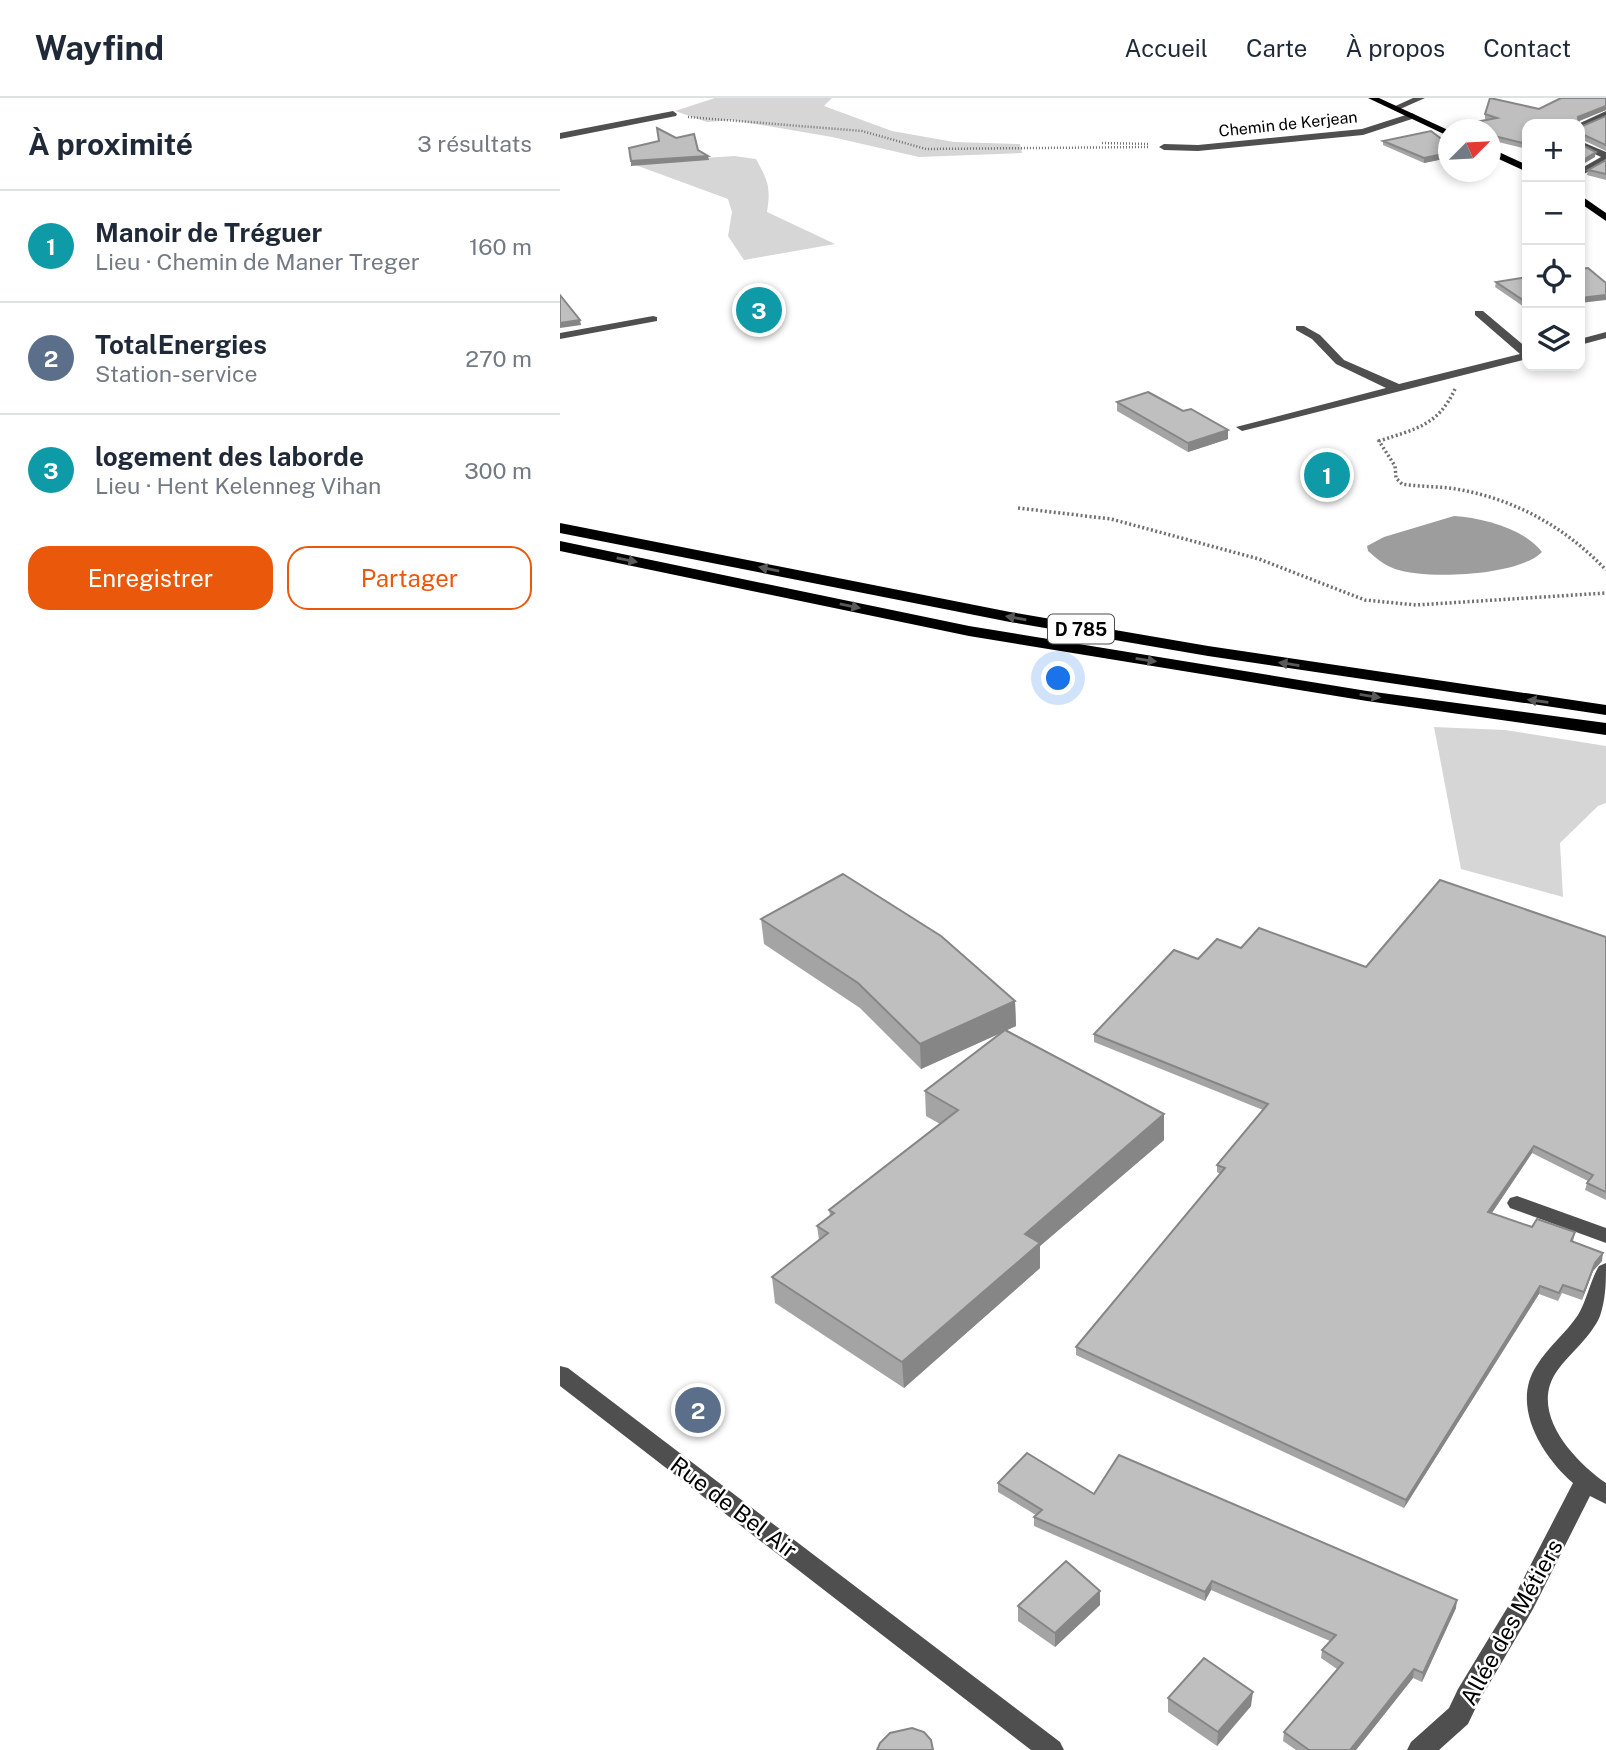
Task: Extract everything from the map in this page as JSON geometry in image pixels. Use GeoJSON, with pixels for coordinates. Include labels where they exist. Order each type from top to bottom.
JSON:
{"type":"FeatureCollection","features":[{"type":"Feature","properties":{"kind":"highway","name":"D 785"},"geometry":{"type":"LineString","coordinates":[[560,528],[1010,617],[1208,651],[1606,710]]}},
{"type":"Feature","properties":{"kind":"highway","name":"D 785"},"geometry":{"type":"LineString","coordinates":[[560,546],[968,631],[1380,698],[1606,729]]}},
{"type":"Feature","properties":{"kind":"main road"},"geometry":{"type":"LineString","coordinates":[[1372,98],[1438,128]]}},
{"type":"Feature","properties":{"kind":"main road"},"geometry":{"type":"LineString","coordinates":[[1501,156],[1522,167]]}},
{"type":"Feature","properties":{"kind":"main road"},"geometry":{"type":"LineString","coordinates":[[1585,202],[1606,218]]}},
{"type":"Feature","properties":{"kind":"street"},"geometry":{"type":"LineString","coordinates":[[1395,108],[1421,98]]}},
{"type":"Feature","properties":{"kind":"street"},"geometry":{"type":"LineString","coordinates":[[560,136],[673,114]]}},
{"type":"Feature","properties":{"kind":"street"},"geometry":{"type":"LineString","coordinates":[[1585,124],[1606,114]]}},
{"type":"Feature","properties":{"kind":"street","name":"Chemin de Kerjean"},"geometry":{"type":"LineString","coordinates":[[1164,146],[1198,148],[1363,132],[1412,116]]}},
{"type":"Feature","properties":{"kind":"street"},"geometry":{"type":"LineString","coordinates":[[1585,146],[1606,157]]}},
{"type":"Feature","properties":{"kind":"street"},"geometry":{"type":"LineString","coordinates":[[1585,170],[1606,157]]}},
{"type":"Feature","properties":{"kind":"street"},"geometry":{"type":"LineString","coordinates":[[1585,173],[1599,174]]}},
{"type":"Feature","properties":{"kind":"street"},"geometry":{"type":"LineString","coordinates":[[1479,313],[1522,351]]}},
{"type":"Feature","properties":{"kind":"street"},"geometry":{"type":"LineString","coordinates":[[560,336],[653,319]]}},
{"type":"Feature","properties":{"kind":"street"},"geometry":{"type":"LineString","coordinates":[[1300,328],[1315,337],[1340,362],[1397,388]]}},
{"type":"Feature","properties":{"kind":"street"},"geometry":{"type":"LineString","coordinates":[[1585,341],[1606,335]]}},
{"type":"Feature","properties":{"kind":"street"},"geometry":{"type":"LineString","coordinates":[[1242,427],[1522,356]]}},
{"type":"Feature","properties":{"kind":"street"},"geometry":{"type":"LineString","coordinates":[[1517,1203],[1606,1236]]}},
{"type":"Feature","properties":{"kind":"street"},"geometry":{"type":"LineString","coordinates":[[1596,1488],[1563,1458],[1547,1434],[1538,1408],[1538,1390],[1545,1370],[1588,1318],[1606,1270]]}},
{"type":"Feature","properties":{"kind":"street","name":"Rue de Bel Air"},"geometry":{"type":"LineString","coordinates":[[560,1374],[1051,1750]]}},
{"type":"Feature","properties":{"kind":"street","name":"Allée des Métiers"},"geometry":{"type":"LineString","coordinates":[[1420,1750],[1459,1716],[1488,1661],[1596,1488]]}},
{"type":"Feature","properties":{"kind":"path"},"geometry":{"type":"LineString","coordinates":[[673,114],[862,131],[899,144],[926,149],[1164,146]]}},
{"type":"Feature","properties":{"kind":"path"},"geometry":{"type":"LineString","coordinates":[[1102,143],[1146,143],[1164,146]]}},
{"type":"Feature","properties":{"kind":"path"},"geometry":{"type":"LineString","coordinates":[[1460,372],[1448,407],[1440,418],[1418,429],[1380,441],[1395,466],[1396,478],[1402,484],[1457,489],[1515,506],[1548,523],[1586,548],[1606,570]]}},
{"type":"Feature","properties":{"kind":"path"},"geometry":{"type":"LineString","coordinates":[[1018,508],[1111,519],[1259,559],[1365,600],[1416,605],[1606,593]]}},
{"type":"Feature","properties":{"kind":"shaded area"},"geometry":{"type":"Polygon","coordinates":[[[715,98],[832,98],[824,106],[892,131],[954,142],[1020,144],[1022,153],[919,157],[832,137],[732,120],[707,122],[675,111],[715,98]]]}},
{"type":"Feature","properties":{"kind":"shaded area"},"geometry":{"type":"Polygon","coordinates":[[[734,156],[756,159],[768,184],[767,212],[835,244],[744,260],[728,236],[732,212],[728,199],[630,163],[734,156]]]}},
{"type":"Feature","properties":{"kind":"shaded area"},"geometry":{"type":"Polygon","coordinates":[[[1454,516],[1502,526],[1524,537],[1542,552],[1530,560],[1494,571],[1449,575],[1395,569],[1368,551],[1367,546],[1384,537],[1454,516]]]}},
{"type":"Feature","properties":{"kind":"shaded area"},"geometry":{"type":"Polygon","coordinates":[[[1434,727],[1505,730],[1606,746],[1606,803],[1598,806],[1560,843],[1563,897],[1461,869],[1434,727]]]}},
{"type":"Feature","properties":{"kind":"building"},"geometry":{"type":"Polygon","coordinates":[[[1490,98],[1539,109],[1561,98],[1606,98],[1606,106],[1578,119],[1522,119],[1522,143],[1501,138],[1501,119],[1492,119],[1497,118],[1485,114],[1490,98]]]}},
{"type":"Feature","properties":{"kind":"building"},"geometry":{"type":"Polygon","coordinates":[[[1606,116],[1606,145],[1585,135],[1585,125],[1606,116]]]}},
{"type":"Feature","properties":{"kind":"building"},"geometry":{"type":"Polygon","coordinates":[[[657,128],[676,138],[694,134],[698,150],[708,156],[631,161],[629,148],[659,141],[657,128]]]}},
{"type":"Feature","properties":{"kind":"building"},"geometry":{"type":"Polygon","coordinates":[[[1431,131],[1438,136],[1438,155],[1424,158],[1383,141],[1431,131]]]}},
{"type":"Feature","properties":{"kind":"building"},"geometry":{"type":"Polygon","coordinates":[[[1585,146],[1596,152],[1585,159],[1585,146]]]}},
{"type":"Feature","properties":{"kind":"building"},"geometry":{"type":"Polygon","coordinates":[[[1606,160],[1606,174],[1588,170],[1606,160]]]}},
{"type":"Feature","properties":{"kind":"building"},"geometry":{"type":"Polygon","coordinates":[[[1585,268],[1606,283],[1606,295],[1585,297],[1585,268]]]}},
{"type":"Feature","properties":{"kind":"building"},"geometry":{"type":"Polygon","coordinates":[[[1522,278],[1522,300],[1496,282],[1522,278]]]}},
{"type":"Feature","properties":{"kind":"building"},"geometry":{"type":"Polygon","coordinates":[[[560,295],[580,320],[560,323],[560,295]]]}},
{"type":"Feature","properties":{"kind":"building"},"geometry":{"type":"Polygon","coordinates":[[[1148,392],[1183,411],[1191,409],[1228,430],[1188,443],[1117,402],[1148,392]]]}},
{"type":"Feature","properties":{"kind":"building"},"geometry":{"type":"Polygon","coordinates":[[[843,874],[941,936],[1015,1001],[920,1044],[858,983],[761,919],[843,874]]]}},
{"type":"Feature","properties":{"kind":"building"},"geometry":{"type":"Polygon","coordinates":[[[1440,880],[1606,937],[1606,1192],[1587,1183],[1593,1175],[1534,1146],[1488,1212],[1532,1227],[1537,1219],[1575,1232],[1571,1241],[1603,1253],[1595,1263],[1584,1292],[1563,1285],[1559,1293],[1540,1286],[1406,1500],[1076,1347],[1225,1168],[1217,1165],[1268,1104],[1094,1034],[1174,950],[1198,959],[1217,939],[1241,948],[1259,928],[1366,967],[1440,880]]]}},
{"type":"Feature","properties":{"kind":"building"},"geometry":{"type":"Polygon","coordinates":[[[1005,1030],[1164,1114],[1025,1234],[1040,1243],[902,1362],[772,1277],[828,1233],[817,1226],[834,1213],[829,1210],[958,1110],[925,1091],[1005,1030]]]}},
{"type":"Feature","properties":{"kind":"building"},"geometry":{"type":"Polygon","coordinates":[[[1027,1453],[1094,1494],[1119,1455],[1457,1600],[1423,1673],[1414,1669],[1350,1750],[1309,1750],[1284,1732],[1343,1663],[1322,1650],[1336,1635],[1212,1581],[1205,1592],[1034,1517],[1042,1510],[998,1483],[1027,1453]]]}},
{"type":"Feature","properties":{"kind":"building"},"geometry":{"type":"Polygon","coordinates":[[[1066,1561],[1100,1591],[1055,1633],[1018,1606],[1066,1561]]]}},
{"type":"Feature","properties":{"kind":"building"},"geometry":{"type":"Polygon","coordinates":[[[1204,1658],[1253,1692],[1218,1732],[1168,1698],[1204,1658]]]}},
{"type":"Feature","properties":{"kind":"building"},"geometry":{"type":"Polygon","coordinates":[[[912,1728],[924,1732],[931,1740],[933,1750],[877,1750],[890,1733],[912,1728]]]}},
{"type":"Feature","properties":{"kind":"place","name":"logement des laborde"},"geometry":{"type":"Point","coordinates":[759,310]}},
{"type":"Feature","properties":{"kind":"place","name":"Manoir de Tréguer"},"geometry":{"type":"Point","coordinates":[1327,475]}},
{"type":"Feature","properties":{"kind":"place","name":"TotalEnergies"},"geometry":{"type":"Point","coordinates":[698,1410]}}]}
